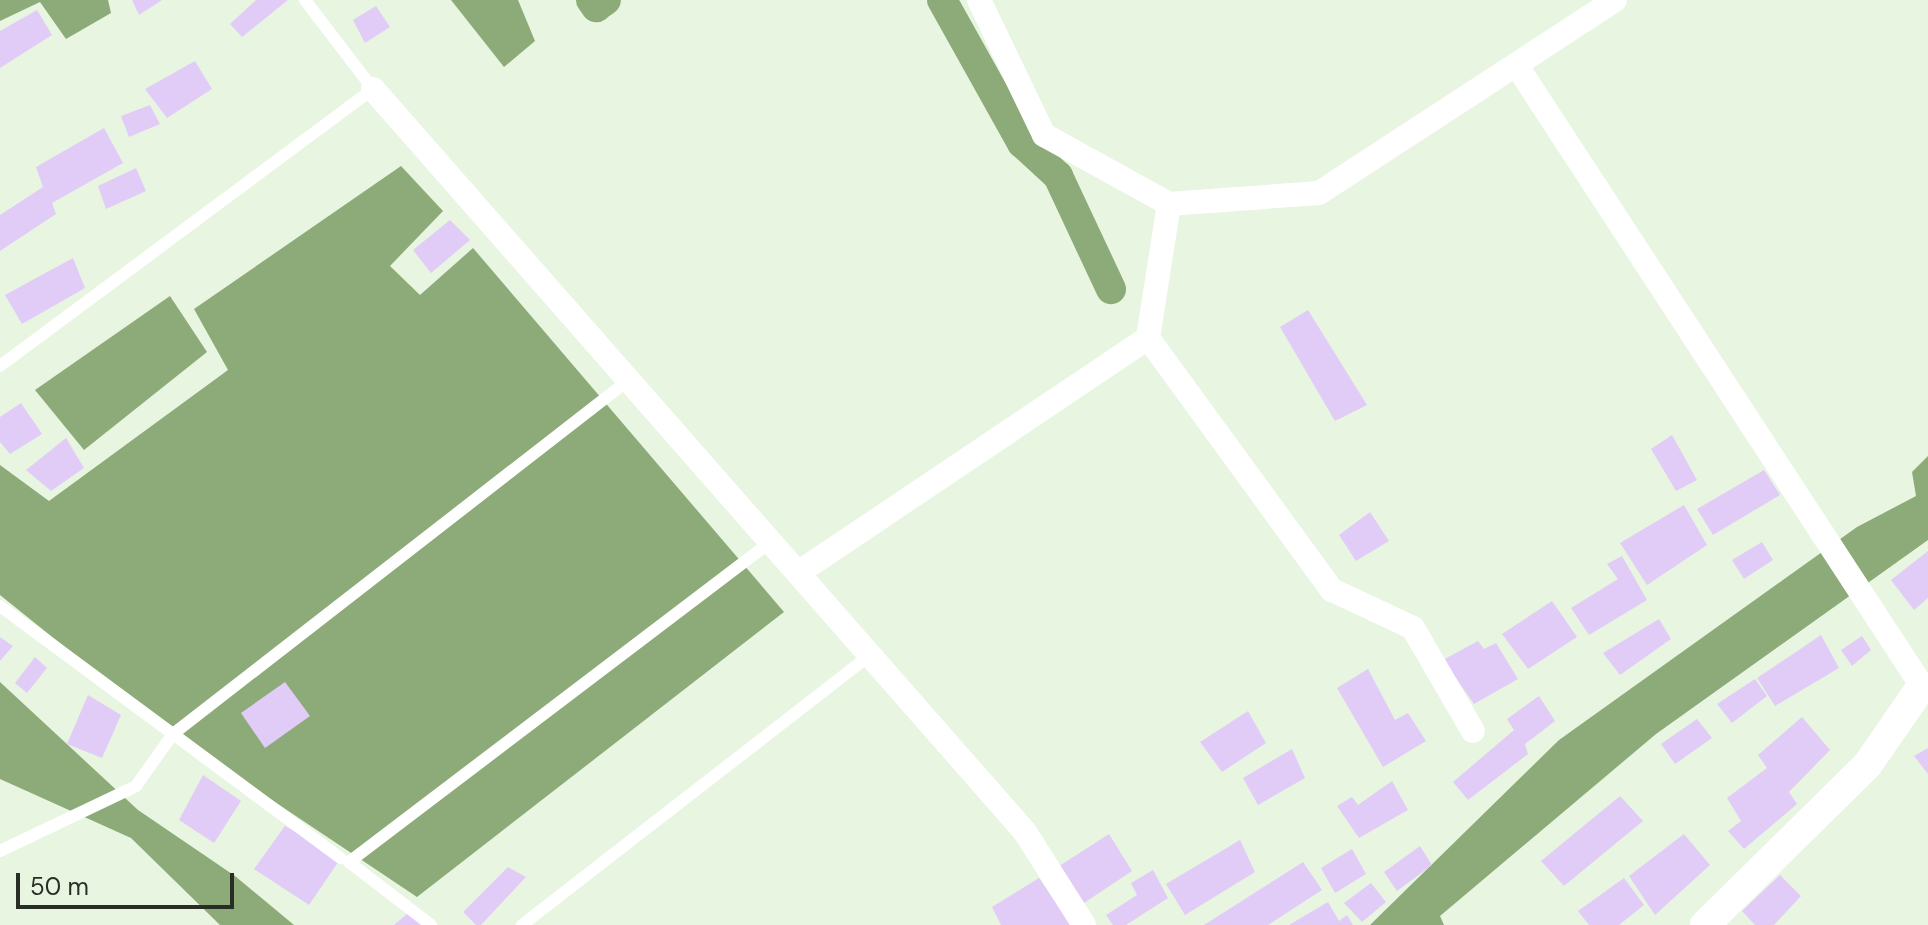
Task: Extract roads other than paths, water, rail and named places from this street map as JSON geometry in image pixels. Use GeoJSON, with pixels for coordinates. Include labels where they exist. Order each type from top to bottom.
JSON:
{"type":"FeatureCollection","features":[{"type":"Feature","properties":{"kind":"street"},"geometry":{"type":"LineString","coordinates":[[979,0],[1044,135],[1169,204],[1319,193],[1615,0]]}},
{"type":"Feature","properties":{"kind":"street"},"geometry":{"type":"LineString","coordinates":[[1517,66],[1925,687],[1868,764],[1705,925]]}},
{"type":"Feature","properties":{"kind":"street"},"geometry":{"type":"LineString","coordinates":[[373,89],[801,571],[1025,832],[1084,925]]}},
{"type":"Feature","properties":{"kind":"street"},"geometry":{"type":"LineString","coordinates":[[1169,204],[1148,338],[1332,590],[1413,628],[1473,731]]}},
{"type":"Feature","properties":{"kind":"street"},"geometry":{"type":"LineString","coordinates":[[801,571],[1148,338]]}},
{"type":"Feature","properties":{"kind":"lane"},"geometry":{"type":"LineString","coordinates":[[0,366],[373,89],[305,0]]}},
{"type":"Feature","properties":{"kind":"lane"},"geometry":{"type":"LineString","coordinates":[[0,851],[136,786],[173,734],[630,379]]}},
{"type":"Feature","properties":{"kind":"lane"},"geometry":{"type":"LineString","coordinates":[[431,925],[349,862],[773,540]]}},
{"type":"Feature","properties":{"kind":"lane"},"geometry":{"type":"LineString","coordinates":[[0,606],[341,858]]}},
{"type":"Feature","properties":{"kind":"lane"},"geometry":{"type":"LineString","coordinates":[[522,925],[872,654]]}},
{"type":"Feature","properties":{"kind":"waterway"},"geometry":{"type":"LineString","coordinates":[[591,0],[596,7],[606,0]]}},
{"type":"Feature","properties":{"kind":"waterway"},"geometry":{"type":"LineString","coordinates":[[942,0],[1022,143],[1058,176],[1111,289]]}}]}
